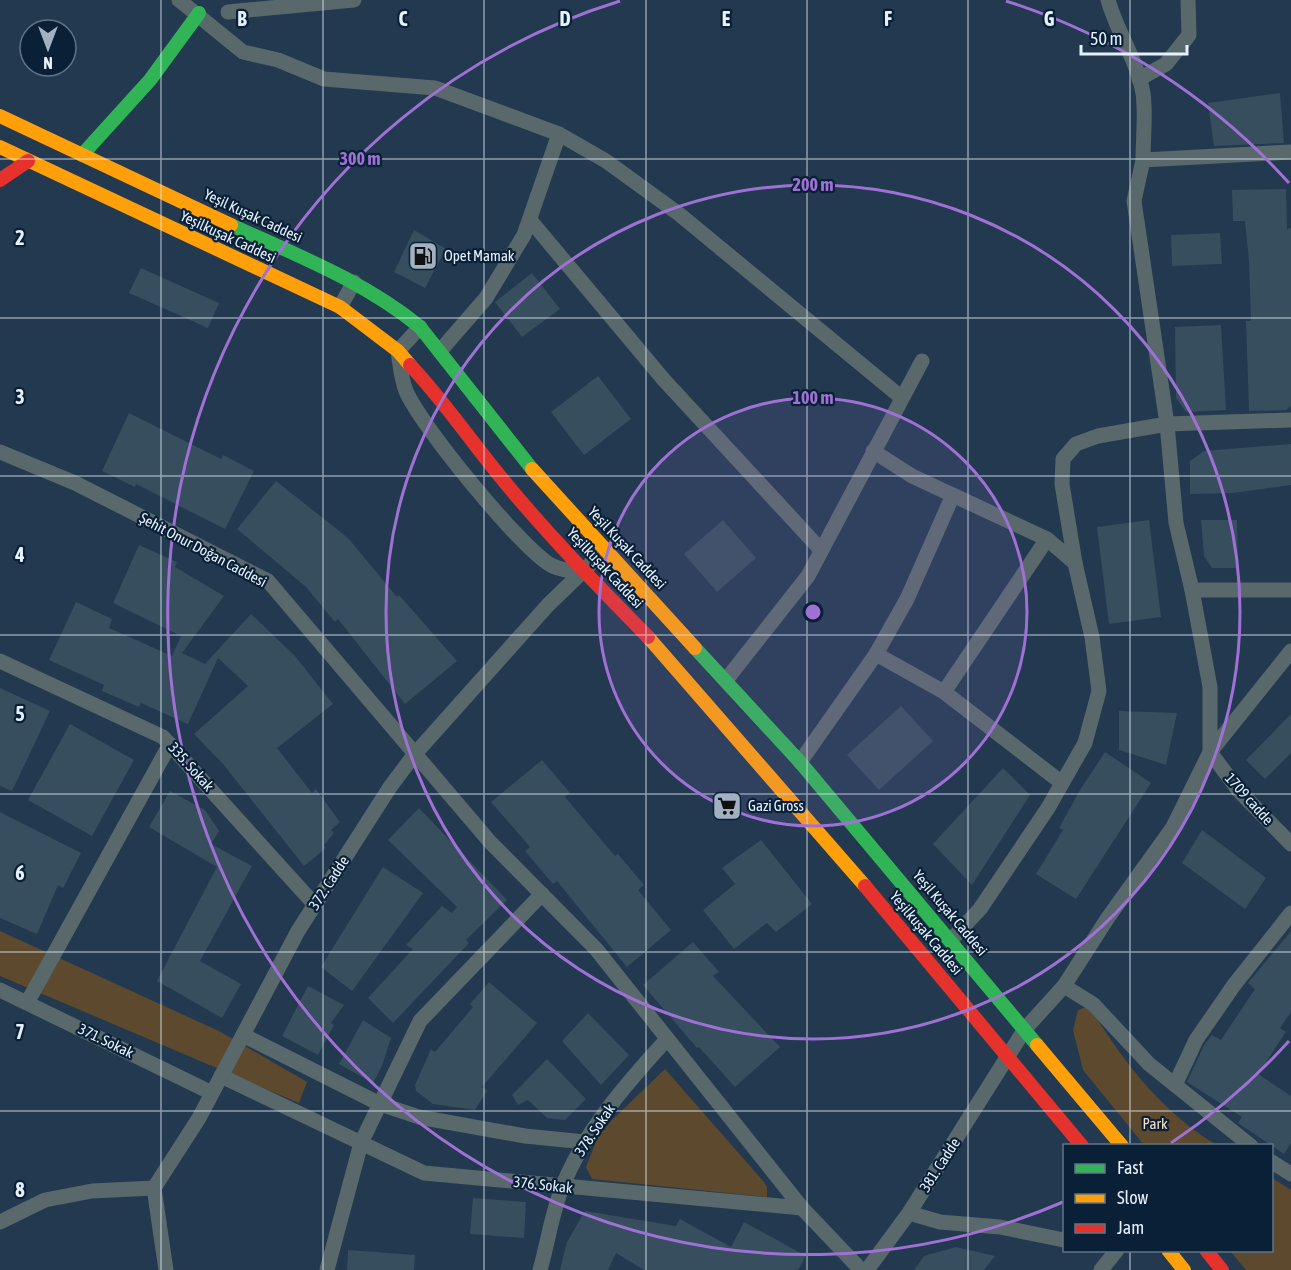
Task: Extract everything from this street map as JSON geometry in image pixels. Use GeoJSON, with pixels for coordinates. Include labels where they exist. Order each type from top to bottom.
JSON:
{"type":"FeatureCollection","features":[{"type":"Feature","properties":{"kind":"main road"},"geometry":{"type":"LineString","coordinates":[[82,155],[150,80],[198,14]]}},
{"type":"Feature","properties":{"kind":"main road","name":"Yeşil Kuşak Caddesi"},"geometry":{"type":"LineString","coordinates":[[0,116],[354,282],[398,309],[420,327],[525,462],[800,762],[1120,1144]]}},
{"type":"Feature","properties":{"kind":"main road","name":"Yeşilkuşak Caddesi"},"geometry":{"type":"LineString","coordinates":[[0,147],[340,307],[398,351],[439,396],[507,485],[584,572],[683,676],[842,859],[1080,1144]]}},
{"type":"Feature","properties":{"kind":"main road"},"geometry":{"type":"LineString","coordinates":[[0,180],[28,161]]}},
{"type":"Feature","properties":{"kind":"main road"},"geometry":{"type":"LineString","coordinates":[[1169,1252],[1184,1270]]}},
{"type":"Feature","properties":{"kind":"main road"},"geometry":{"type":"LineString","coordinates":[[1207,1252],[1222,1270]]}},
{"type":"Feature","properties":{"kind":"street"},"geometry":{"type":"LineString","coordinates":[[179,0],[219,30],[243,52],[278,60],[324,79],[435,88],[559,134],[606,161],[679,214],[902,398]]}},
{"type":"Feature","properties":{"kind":"street"},"geometry":{"type":"LineString","coordinates":[[219,30],[228,6],[354,0]]}},
{"type":"Feature","properties":{"kind":"street"},"geometry":{"type":"LineString","coordinates":[[1108,0],[1114,20],[1129,49],[1143,94],[1143,160],[1134,201],[1167,424],[1176,522],[1192,590],[1210,687],[1210,752]]}},
{"type":"Feature","properties":{"kind":"street"},"geometry":{"type":"LineString","coordinates":[[1139,79],[1166,64],[1189,35],[1188,0]]}},
{"type":"Feature","properties":{"kind":"street"},"geometry":{"type":"LineString","coordinates":[[440,351],[486,298],[524,235],[559,134]]}},
{"type":"Feature","properties":{"kind":"street"},"geometry":{"type":"LineString","coordinates":[[1143,160],[1291,152]]}},
{"type":"Feature","properties":{"kind":"street"},"geometry":{"type":"LineString","coordinates":[[530,220],[664,380],[821,550]]}},
{"type":"Feature","properties":{"kind":"street"},"geometry":{"type":"LineString","coordinates":[[340,307],[354,282]]}},
{"type":"Feature","properties":{"kind":"street"},"geometry":{"type":"LineString","coordinates":[[420,327],[398,351],[406,391],[433,434],[489,503],[547,563],[565,570],[584,572]]}},
{"type":"Feature","properties":{"kind":"street"},"geometry":{"type":"LineString","coordinates":[[726,680],[808,576],[922,361]]}},
{"type":"Feature","properties":{"kind":"street"},"geometry":{"type":"LineString","coordinates":[[951,940],[980,909],[1062,783],[1085,743],[1099,691],[1092,637],[1075,563],[1062,484],[1063,459],[1076,444],[1098,436],[1167,424],[1291,420]]}},
{"type":"Feature","properties":{"kind":"street"},"geometry":{"type":"LineString","coordinates":[[873,451],[912,476],[1047,539],[1075,563]]}},
{"type":"Feature","properties":{"kind":"street","name":"Şehit Onur Doğan Caddesi"},"geometry":{"type":"LineString","coordinates":[[0,452],[75,483],[268,581],[490,842],[596,949],[802,1208]]}},
{"type":"Feature","properties":{"kind":"street"},"geometry":{"type":"LineString","coordinates":[[800,762],[876,654],[907,599],[953,495]]}},
{"type":"Feature","properties":{"kind":"street"},"geometry":{"type":"LineString","coordinates":[[944,692],[1047,539]]}},
{"type":"Feature","properties":{"kind":"street","name":"372. Cadde"},"geometry":{"type":"LineString","coordinates":[[154,1188],[212,1093],[315,905],[414,755],[548,605],[606,549]]}},
{"type":"Feature","properties":{"kind":"street"},"geometry":{"type":"LineString","coordinates":[[1192,590],[1291,590]]}},
{"type":"Feature","properties":{"kind":"street"},"geometry":{"type":"LineString","coordinates":[[1210,752],[1291,651]]}},
{"type":"Feature","properties":{"kind":"street"},"geometry":{"type":"LineString","coordinates":[[876,654],[944,692],[1062,783]]}},
{"type":"Feature","properties":{"kind":"street","name":"335. Sokak"},"geometry":{"type":"LineString","coordinates":[[0,661],[163,737],[315,905]]}},
{"type":"Feature","properties":{"kind":"street"},"geometry":{"type":"LineString","coordinates":[[27,1003],[170,744]]}},
{"type":"Feature","properties":{"kind":"street","name":"381. Cadde"},"geometry":{"type":"LineString","coordinates":[[867,1270],[909,1213],[1009,1058],[1025,1029],[1064,986],[1107,919],[1173,826],[1210,752]]}},
{"type":"Feature","properties":{"kind":"street","name":"1709 cadde"},"geometry":{"type":"LineString","coordinates":[[1210,752],[1239,791],[1291,844]]}},
{"type":"Feature","properties":{"kind":"street"},"geometry":{"type":"LineString","coordinates":[[327,1270],[361,1143],[420,1021],[542,894]]}},
{"type":"Feature","properties":{"kind":"street"},"geometry":{"type":"LineString","coordinates":[[1175,1085],[1196,1040],[1234,985],[1291,913]]}},
{"type":"Feature","properties":{"kind":"street"},"geometry":{"type":"LineString","coordinates":[[1064,986],[1093,1004],[1149,1064],[1249,1144]]}},
{"type":"Feature","properties":{"kind":"street","name":"371. Sokak"},"geometry":{"type":"LineString","coordinates":[[0,990],[212,1093]]}},
{"type":"Feature","properties":{"kind":"street"},"geometry":{"type":"LineString","coordinates":[[243,1035],[380,1104],[419,1118],[525,1136],[585,1142]]}},
{"type":"Feature","properties":{"kind":"street","name":"378. Sokak"},"geometry":{"type":"LineString","coordinates":[[540,1270],[562,1187],[585,1142],[629,1081],[668,1039]]}},
{"type":"Feature","properties":{"kind":"street","name":"376. Sokak"},"geometry":{"type":"LineString","coordinates":[[221,1076],[424,1173],[802,1208]]}},
{"type":"Feature","properties":{"kind":"street"},"geometry":{"type":"LineString","coordinates":[[1273,1163],[1291,1174]]}},
{"type":"Feature","properties":{"kind":"street"},"geometry":{"type":"LineString","coordinates":[[0,1222],[45,1200],[92,1191],[154,1188],[166,1270]]}},
{"type":"Feature","properties":{"kind":"street"},"geometry":{"type":"LineString","coordinates":[[802,1208],[861,1270]]}},
{"type":"Feature","properties":{"kind":"street"},"geometry":{"type":"LineString","coordinates":[[909,1213],[940,1222],[1000,1227],[1063,1240]]}},
{"type":"Feature","properties":{"kind":"street"},"geometry":{"type":"LineString","coordinates":[[1101,1270],[1115,1252]]}},
{"type":"Feature","properties":{"kind":"green space"},"geometry":{"type":"Polygon","coordinates":[[[0,931],[219,1031],[307,1082],[299,1103],[0,976],[0,931]]]}},
{"type":"Feature","properties":{"kind":"green space","name":"Park"},"geometry":{"type":"Polygon","coordinates":[[[1089,1006],[1115,1046],[1145,1084],[1178,1117],[1215,1144],[1143,1144],[1083,1070],[1073,1030],[1078,1010],[1089,1006]]]}},
{"type":"Feature","properties":{"kind":"green space"},"geometry":{"type":"Polygon","coordinates":[[[665,1069],[764,1182],[767,1187],[767,1197],[592,1179],[586,1167],[597,1139],[611,1121],[665,1069]]]}},
{"type":"Feature","properties":{"kind":"green space"},"geometry":{"type":"Polygon","coordinates":[[[1273,1179],[1291,1190],[1291,1270],[1246,1270],[1231,1252],[1273,1252],[1273,1179]]]}},
{"type":"Feature","properties":{"kind":"building"},"geometry":{"type":"Polygon","coordinates":[[[1280,93],[1284,143],[1214,146],[1208,103],[1280,93]]]}},
{"type":"Feature","properties":{"kind":"building"},"geometry":{"type":"Polygon","coordinates":[[[1286,189],[1287,229],[1291,228],[1291,406],[1286,410],[1249,411],[1246,321],[1251,321],[1249,261],[1245,221],[1233,221],[1232,190],[1286,189]]]}},
{"type":"Feature","properties":{"kind":"building"},"geometry":{"type":"Polygon","coordinates":[[[414,230],[446,249],[425,288],[394,272],[414,230]]]}},
{"type":"Feature","properties":{"kind":"building"},"geometry":{"type":"Polygon","coordinates":[[[1220,233],[1222,264],[1172,266],[1171,235],[1220,233]]]}},
{"type":"Feature","properties":{"kind":"building"},"geometry":{"type":"Polygon","coordinates":[[[141,268],[219,303],[208,328],[129,293],[141,268]]]}},
{"type":"Feature","properties":{"kind":"building"},"geometry":{"type":"Polygon","coordinates":[[[532,273],[560,309],[522,337],[495,302],[532,273]]]}},
{"type":"Feature","properties":{"kind":"building"},"geometry":{"type":"Polygon","coordinates":[[[1221,325],[1226,410],[1186,412],[1176,398],[1175,327],[1221,325]]]}},
{"type":"Feature","properties":{"kind":"building"},"geometry":{"type":"Polygon","coordinates":[[[598,376],[631,419],[584,455],[551,412],[598,376]]]}},
{"type":"Feature","properties":{"kind":"building"},"geometry":{"type":"Polygon","coordinates":[[[129,413],[221,459],[223,455],[254,471],[225,529],[136,484],[135,487],[102,471],[129,413]]]}},
{"type":"Feature","properties":{"kind":"building"},"geometry":{"type":"Polygon","coordinates":[[[1291,444],[1291,485],[1233,493],[1190,494],[1190,461],[1204,451],[1291,444]]]}},
{"type":"Feature","properties":{"kind":"building"},"geometry":{"type":"Polygon","coordinates":[[[276,481],[348,538],[397,597],[399,595],[457,661],[405,704],[338,619],[335,622],[306,587],[237,529],[276,481]]]}},
{"type":"Feature","properties":{"kind":"building"},"geometry":{"type":"Polygon","coordinates":[[[723,520],[756,558],[717,592],[684,554],[723,520]]]}},
{"type":"Feature","properties":{"kind":"building"},"geometry":{"type":"Polygon","coordinates":[[[1149,520],[1161,617],[1109,624],[1097,527],[1149,520]]]}},
{"type":"Feature","properties":{"kind":"building"},"geometry":{"type":"Polygon","coordinates":[[[1201,520],[1237,520],[1238,568],[1212,568],[1204,556],[1201,520]]]}},
{"type":"Feature","properties":{"kind":"building"},"geometry":{"type":"Polygon","coordinates":[[[139,545],[177,562],[175,567],[224,596],[182,653],[205,664],[251,614],[295,656],[333,704],[277,748],[312,793],[316,789],[340,822],[331,830],[334,833],[324,845],[326,848],[304,866],[223,764],[194,734],[248,686],[218,658],[188,724],[141,703],[139,707],[102,691],[104,685],[49,660],[76,602],[112,619],[109,628],[172,656],[181,636],[113,603],[139,545]]]}},
{"type":"Feature","properties":{"kind":"building"},"geometry":{"type":"Polygon","coordinates":[[[0,688],[50,711],[12,791],[0,786],[0,688]]]}},
{"type":"Feature","properties":{"kind":"building"},"geometry":{"type":"Polygon","coordinates":[[[901,706],[933,741],[879,790],[847,755],[901,706]]]}},
{"type":"Feature","properties":{"kind":"building"},"geometry":{"type":"Polygon","coordinates":[[[1119,711],[1177,713],[1166,765],[1119,750],[1119,711]]]}},
{"type":"Feature","properties":{"kind":"building"},"geometry":{"type":"Polygon","coordinates":[[[1291,714],[1291,753],[1265,779],[1246,760],[1291,714]]]}},
{"type":"Feature","properties":{"kind":"building"},"geometry":{"type":"Polygon","coordinates":[[[70,724],[134,760],[92,836],[28,800],[70,724]]]}},
{"type":"Feature","properties":{"kind":"building"},"geometry":{"type":"Polygon","coordinates":[[[1105,752],[1151,783],[1076,899],[1036,874],[1063,830],[1059,828],[1080,790],[1105,752]]]}},
{"type":"Feature","properties":{"kind":"building"},"geometry":{"type":"Polygon","coordinates":[[[542,760],[570,793],[565,797],[615,856],[618,854],[644,885],[638,890],[671,930],[627,967],[557,881],[553,884],[525,851],[530,847],[491,802],[542,760]]]}},
{"type":"Feature","properties":{"kind":"building"},"geometry":{"type":"Polygon","coordinates":[[[1003,768],[1030,795],[972,885],[933,844],[1003,768]]]}},
{"type":"Feature","properties":{"kind":"building"},"geometry":{"type":"Polygon","coordinates":[[[170,791],[205,810],[219,831],[211,844],[252,866],[200,961],[241,984],[222,1018],[157,981],[217,867],[149,827],[170,791]]]}},
{"type":"Feature","properties":{"kind":"building"},"geometry":{"type":"Polygon","coordinates":[[[419,808],[507,900],[466,940],[469,943],[393,1023],[368,998],[413,949],[406,945],[442,906],[452,913],[457,907],[388,840],[419,808]]]}},
{"type":"Feature","properties":{"kind":"building"},"geometry":{"type":"Polygon","coordinates":[[[0,812],[81,853],[63,888],[58,885],[37,934],[0,918],[0,812]]]}},
{"type":"Feature","properties":{"kind":"building"},"geometry":{"type":"Polygon","coordinates":[[[1202,830],[1266,878],[1245,909],[1182,863],[1202,830]]]}},
{"type":"Feature","properties":{"kind":"building"},"geometry":{"type":"Polygon","coordinates":[[[761,840],[812,904],[776,932],[767,923],[734,949],[703,910],[735,884],[722,868],[761,840]]]}},
{"type":"Feature","properties":{"kind":"building"},"geometry":{"type":"Polygon","coordinates":[[[383,867],[423,893],[352,991],[321,967],[383,867]]]}},
{"type":"Feature","properties":{"kind":"building"},"geometry":{"type":"Polygon","coordinates":[[[1291,931],[1291,1012],[1280,1028],[1286,1032],[1258,1074],[1291,1096],[1291,1143],[1284,1154],[1273,1147],[1273,1144],[1269,1144],[1238,1123],[1242,1117],[1187,1082],[1204,1045],[1212,1035],[1221,1040],[1255,989],[1248,983],[1291,931]]]}},
{"type":"Feature","properties":{"kind":"building"},"geometry":{"type":"Polygon","coordinates":[[[693,942],[719,972],[713,976],[780,1047],[735,1087],[699,1047],[697,1048],[643,985],[693,942]]]}},
{"type":"Feature","properties":{"kind":"building"},"geometry":{"type":"Polygon","coordinates":[[[489,982],[537,1023],[482,1087],[487,1091],[475,1110],[433,1104],[416,1091],[415,1085],[431,1049],[435,1052],[473,1007],[470,1004],[489,982]]]}},
{"type":"Feature","properties":{"kind":"building"},"geometry":{"type":"Polygon","coordinates":[[[308,986],[344,1005],[331,1023],[334,1025],[318,1055],[282,1036],[308,986]]]}},
{"type":"Feature","properties":{"kind":"building"},"geometry":{"type":"Polygon","coordinates":[[[588,1013],[629,1055],[601,1085],[562,1041],[588,1013]]]}},
{"type":"Feature","properties":{"kind":"building"},"geometry":{"type":"Polygon","coordinates":[[[363,1020],[391,1038],[382,1066],[373,1083],[339,1064],[363,1020]]]}},
{"type":"Feature","properties":{"kind":"building"},"geometry":{"type":"Polygon","coordinates":[[[547,1059],[586,1099],[565,1120],[547,1118],[528,1100],[518,1105],[512,1095],[547,1059]]]}},
{"type":"Feature","properties":{"kind":"building"},"geometry":{"type":"Polygon","coordinates":[[[473,1198],[526,1202],[524,1238],[470,1234],[473,1198]]]}},
{"type":"Feature","properties":{"kind":"building"},"geometry":{"type":"Polygon","coordinates":[[[585,1211],[676,1226],[680,1219],[731,1247],[744,1222],[806,1256],[798,1270],[644,1270],[616,1253],[608,1270],[560,1270],[567,1242],[585,1211]]]}},
{"type":"Feature","properties":{"kind":"building"},"geometry":{"type":"Polygon","coordinates":[[[956,1247],[995,1256],[984,1270],[914,1270],[924,1256],[956,1247]]]}},
{"type":"Feature","properties":{"kind":"building"},"geometry":{"type":"Polygon","coordinates":[[[348,1250],[415,1255],[414,1270],[347,1270],[348,1250]]]}},
{"type":"Feature","properties":{"kind":"traffic: fast"},"geometry":{"type":"LineString","coordinates":[[82,155],[150,80],[199,13]]}},
{"type":"Feature","properties":{"kind":"traffic: fast"},"geometry":{"type":"LineString","coordinates":[[231,225],[353,282],[420,327],[532,469]]}},
{"type":"Feature","properties":{"kind":"traffic: fast"},"geometry":{"type":"LineString","coordinates":[[695,648],[800,762],[1037,1045]]}},
{"type":"Feature","properties":{"kind":"traffic: slow"},"geometry":{"type":"LineString","coordinates":[[0,116],[231,225]]}},
{"type":"Feature","properties":{"kind":"traffic: slow"},"geometry":{"type":"LineString","coordinates":[[0,147],[340,307],[398,351],[410,365]]}},
{"type":"Feature","properties":{"kind":"traffic: slow"},"geometry":{"type":"LineString","coordinates":[[532,469],[695,648]]}},
{"type":"Feature","properties":{"kind":"traffic: slow"},"geometry":{"type":"LineString","coordinates":[[648,637],[865,886]]}},
{"type":"Feature","properties":{"kind":"traffic: slow"},"geometry":{"type":"LineString","coordinates":[[1037,1045],[1120,1144]]}},
{"type":"Feature","properties":{"kind":"traffic: slow"},"geometry":{"type":"LineString","coordinates":[[1170,1252],[1184,1270]]}},
{"type":"Feature","properties":{"kind":"traffic: jam"},"geometry":{"type":"LineString","coordinates":[[0,180],[28,161]]}},
{"type":"Feature","properties":{"kind":"traffic: jam"},"geometry":{"type":"LineString","coordinates":[[410,365],[436,394],[525,506],[576,563],[648,637]]}},
{"type":"Feature","properties":{"kind":"traffic: jam"},"geometry":{"type":"LineString","coordinates":[[865,886],[1080,1144]]}},
{"type":"Feature","properties":{"kind":"traffic: jam"},"geometry":{"type":"LineString","coordinates":[[1208,1252],[1222,1270]]}},
{"type":"Feature","properties":{"kind":"place","name":"Opet Mamak"},"geometry":{"type":"Point","coordinates":[423,256]}},
{"type":"Feature","properties":{"kind":"place","name":"Gazi Gross"},"geometry":{"type":"Point","coordinates":[727,806]}}]}
